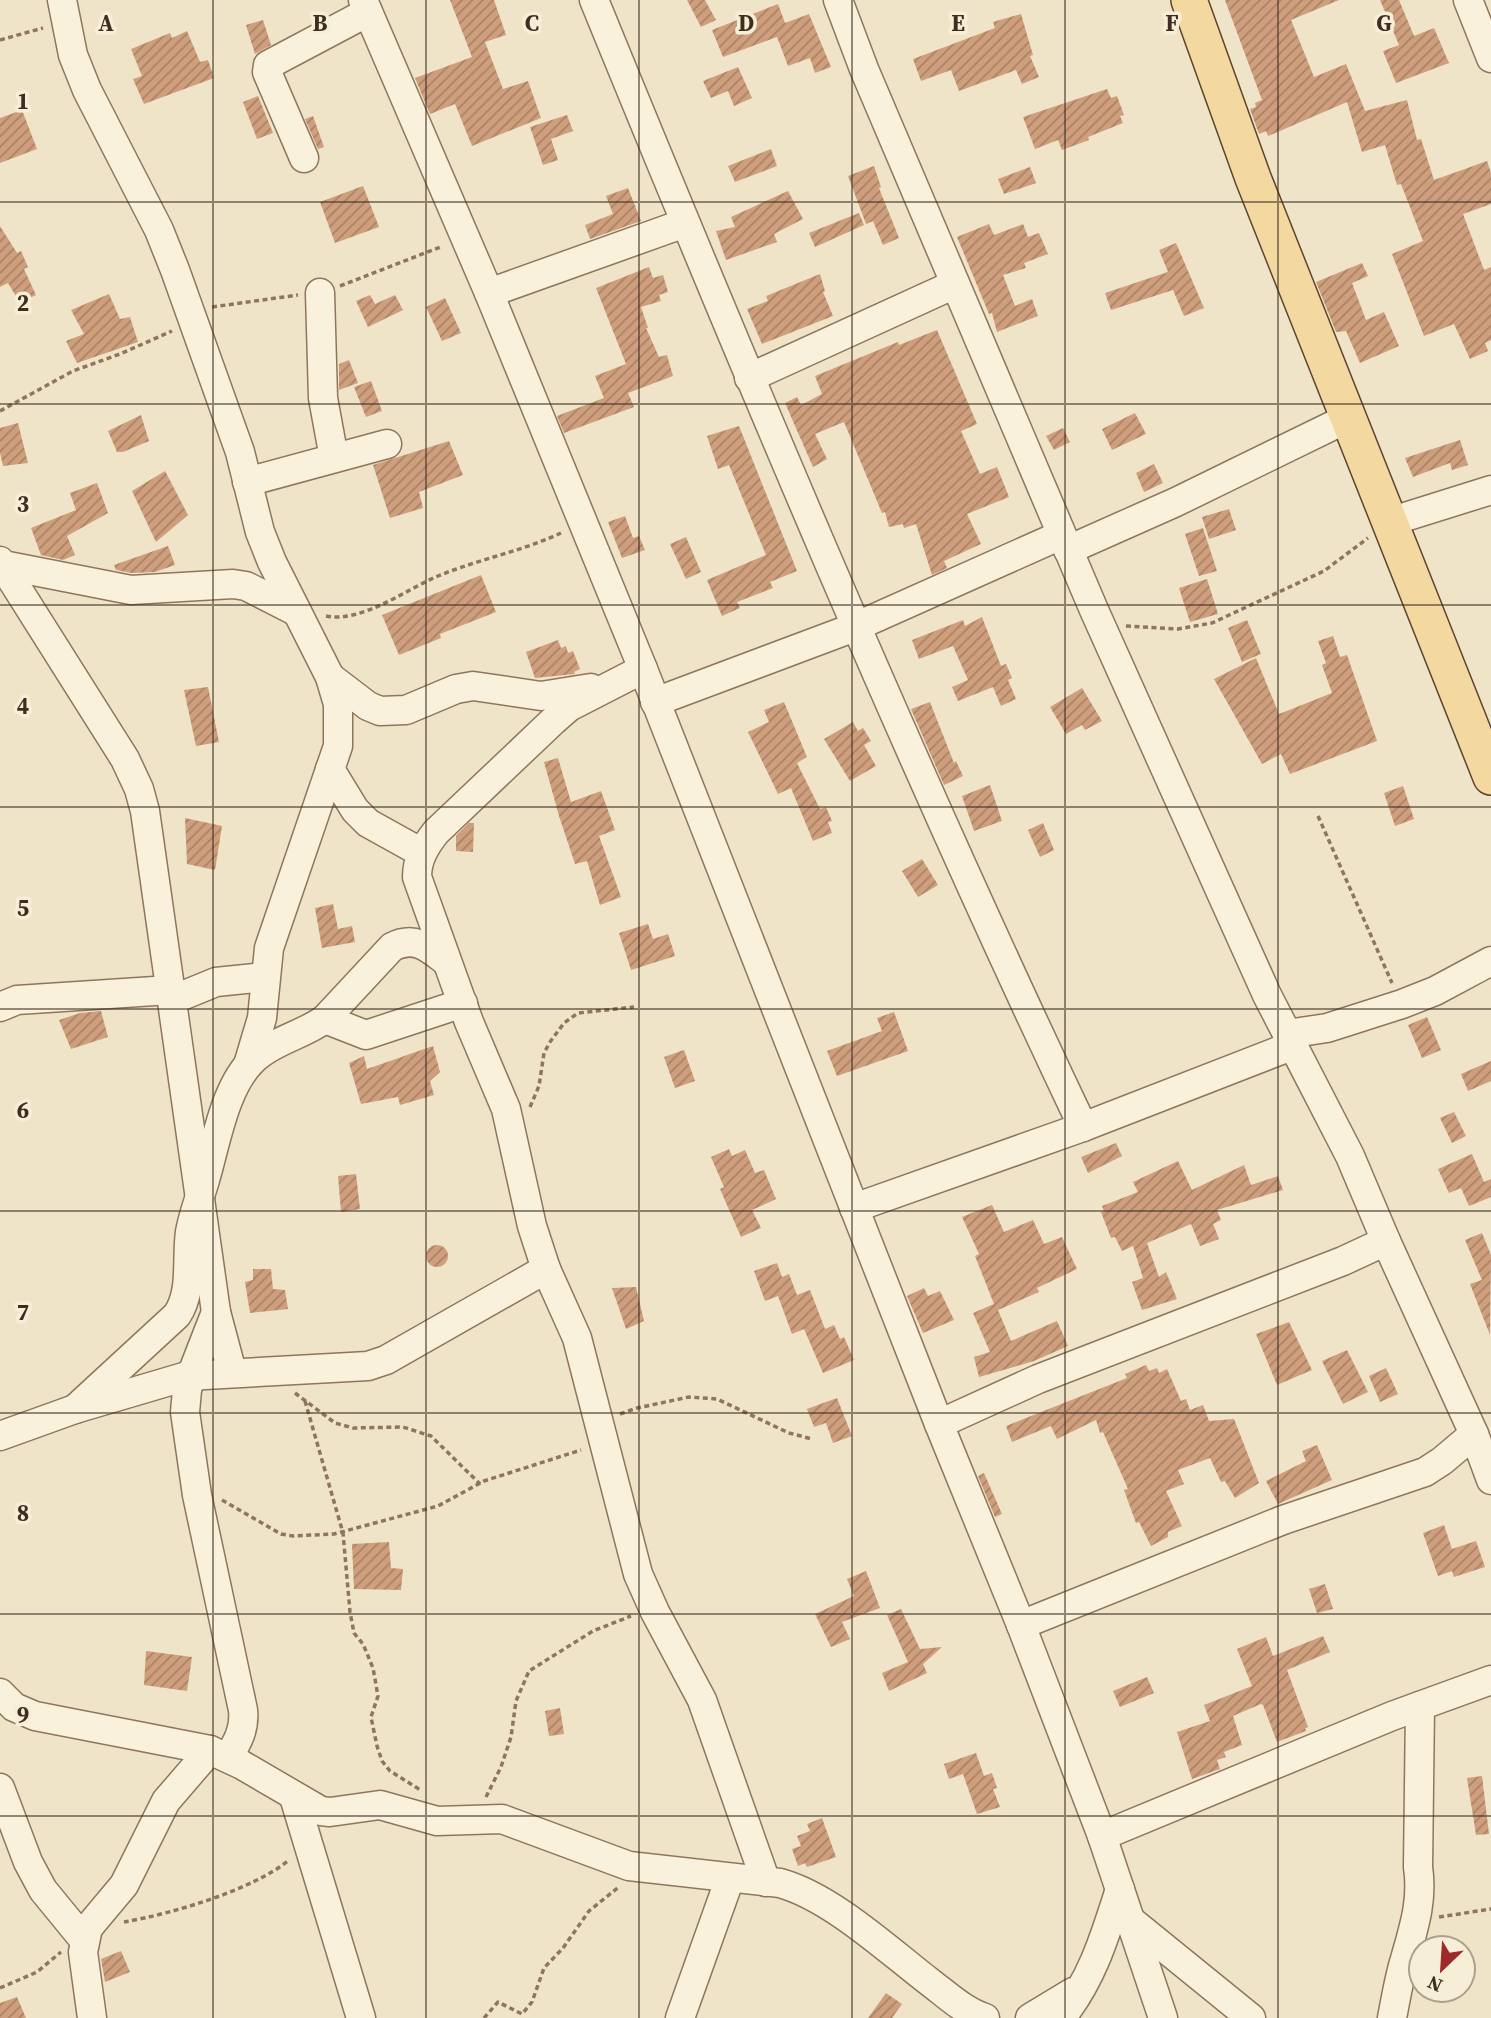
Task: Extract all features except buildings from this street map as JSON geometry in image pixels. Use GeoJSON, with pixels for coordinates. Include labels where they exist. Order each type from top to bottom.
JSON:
{"type":"FeatureCollection","features":[{"type":"Feature","properties":{"kind":"main road"},"geometry":{"type":"LineString","coordinates":[[1189,0],[1253,178],[1491,777]]}},
{"type":"Feature","properties":{"kind":"street"},"geometry":{"type":"LineString","coordinates":[[594,0],[855,627],[993,938],[1083,1127]]}},
{"type":"Feature","properties":{"kind":"street"},"geometry":{"type":"LineString","coordinates":[[838,0],[864,69],[1099,621],[1267,995],[1350,1156],[1474,1434],[1491,1480]]}},
{"type":"Feature","properties":{"kind":"street"},"geometry":{"type":"LineString","coordinates":[[1468,0],[1491,58]]}},
{"type":"Feature","properties":{"kind":"street"},"geometry":{"type":"LineString","coordinates":[[304,158],[267,72],[268,65],[365,6],[489,293],[643,669],[939,1424],[1021,1625],[1102,1836],[1163,2018]]}},
{"type":"Feature","properties":{"kind":"street"},"geometry":{"type":"LineString","coordinates":[[64,11],[73,55],[88,90],[159,230],[240,452],[260,532],[272,562],[330,677],[338,704],[338,746],[268,948],[262,1018],[248,1065]]}},
{"type":"Feature","properties":{"kind":"street"},"geometry":{"type":"LineString","coordinates":[[489,293],[685,223]]}},
{"type":"Feature","properties":{"kind":"street"},"geometry":{"type":"LineString","coordinates":[[749,377],[955,284]]}},
{"type":"Feature","properties":{"kind":"street"},"geometry":{"type":"LineString","coordinates":[[320,293],[323,398],[334,458]]}},
{"type":"Feature","properties":{"kind":"street"},"geometry":{"type":"LineString","coordinates":[[655,702],[855,627],[1065,542],[1176,502],[1348,418]]}},
{"type":"Feature","properties":{"kind":"street"},"geometry":{"type":"LineString","coordinates":[[247,482],[387,444]]}},
{"type":"Feature","properties":{"kind":"street"},"geometry":{"type":"LineString","coordinates":[[1389,522],[1491,490]]}},
{"type":"Feature","properties":{"kind":"street"},"geometry":{"type":"LineString","coordinates":[[235,584],[265,569],[272,562]]}},
{"type":"Feature","properties":{"kind":"street"},"geometry":{"type":"LineString","coordinates":[[1,563],[131,590],[235,584],[295,607]]}},
{"type":"Feature","properties":{"kind":"street"},"geometry":{"type":"LineString","coordinates":[[1,563],[125,759],[139,789],[145,811],[216,1312],[232,1372]]}},
{"type":"Feature","properties":{"kind":"street"},"geometry":{"type":"LineString","coordinates":[[643,669],[569,707],[553,721],[436,832],[422,853],[417,869],[419,886],[447,962],[506,1109],[532,1226],[546,1269],[577,1338],[638,1574],[702,1700],[766,1882]]}},
{"type":"Feature","properties":{"kind":"street"},"geometry":{"type":"LineString","coordinates":[[330,677],[368,706],[380,711],[406,710],[456,689],[473,686],[541,696],[611,685]]}},
{"type":"Feature","properties":{"kind":"street"},"geometry":{"type":"LineString","coordinates":[[330,769],[355,810],[368,823],[422,853]]}},
{"type":"Feature","properties":{"kind":"street"},"geometry":{"type":"LineString","coordinates":[[75,1409],[177,1315],[182,1307],[186,1293],[190,1231],[229,1097],[236,1081],[248,1065],[264,1051],[325,1019],[392,947],[401,942],[422,943],[447,962]]}},
{"type":"Feature","properties":{"kind":"street"},"geometry":{"type":"LineString","coordinates":[[854,1208],[1083,1127],[1291,1039],[1297,1034],[1327,1028],[1435,992],[1491,961]]}},
{"type":"Feature","properties":{"kind":"street"},"geometry":{"type":"LineString","coordinates":[[0,1007],[17,1000],[171,995],[215,982],[265,977]]}},
{"type":"Feature","properties":{"kind":"street"},"geometry":{"type":"LineString","coordinates":[[325,1019],[366,1035],[463,1003]]}},
{"type":"Feature","properties":{"kind":"street"},"geometry":{"type":"LineString","coordinates":[[939,1424],[1026,1384],[1330,1266],[1386,1241]]}},
{"type":"Feature","properties":{"kind":"street"},"geometry":{"type":"LineString","coordinates":[[0,1436],[75,1409],[191,1376],[368,1366],[406,1351],[546,1269]]}},
{"type":"Feature","properties":{"kind":"street"},"geometry":{"type":"LineString","coordinates":[[92,2018],[83,1952],[85,1935],[124,1885],[166,1801],[241,1736],[244,1720],[196,1489],[186,1412],[191,1376],[216,1312]]}},
{"type":"Feature","properties":{"kind":"street"},"geometry":{"type":"LineString","coordinates":[[1021,1625],[1283,1520],[1425,1472],[1474,1434]]}},
{"type":"Feature","properties":{"kind":"street"},"geometry":{"type":"LineString","coordinates":[[1102,1836],[1420,1706],[1491,1680]]}},
{"type":"Feature","properties":{"kind":"street"},"geometry":{"type":"LineString","coordinates":[[0,1693],[14,1707],[35,1716],[219,1754],[321,1811],[380,1805],[437,1821],[502,1819],[629,1866],[797,1888],[813,1895],[953,2000],[985,2018]]}},
{"type":"Feature","properties":{"kind":"street"},"geometry":{"type":"LineString","coordinates":[[1392,2018],[1421,1888],[1418,1867],[1420,1706]]}},
{"type":"Feature","properties":{"kind":"street"},"geometry":{"type":"LineString","coordinates":[[0,1788],[28,1862],[43,1890],[85,1935]]}},
{"type":"Feature","properties":{"kind":"street"},"geometry":{"type":"LineString","coordinates":[[294,1797],[361,2018]]}},
{"type":"Feature","properties":{"kind":"street"},"geometry":{"type":"LineString","coordinates":[[680,2018],[730,1878]]}},
{"type":"Feature","properties":{"kind":"street"},"geometry":{"type":"LineString","coordinates":[[1061,2018],[1098,1958],[1120,1889]]}},
{"type":"Feature","properties":{"kind":"street"},"geometry":{"type":"LineString","coordinates":[[1129,1919],[1251,2018]]}},
{"type":"Feature","properties":{"kind":"street"},"geometry":{"type":"LineString","coordinates":[[1030,2018],[1047,2010],[1084,1984]]}},
{"type":"Feature","properties":{"kind":"path"},"geometry":{"type":"LineString","coordinates":[[0,40],[64,11]]}},
{"type":"Feature","properties":{"kind":"path"},"geometry":{"type":"LineString","coordinates":[[0,411],[73,371],[193,322]]}},
{"type":"Feature","properties":{"kind":"path"},"geometry":{"type":"LineString","coordinates":[[1099,621],[1178,629],[1212,623],[1324,570],[1389,522]]}},
{"type":"Feature","properties":{"kind":"path"},"geometry":{"type":"LineString","coordinates":[[295,607],[318,615],[345,616],[381,605],[436,577],[534,545],[583,523]]}},
{"type":"Feature","properties":{"kind":"path"},"geometry":{"type":"LineString","coordinates":[[1318,816],[1402,1004]]}},
{"type":"Feature","properties":{"kind":"path"},"geometry":{"type":"LineString","coordinates":[[513,1140],[539,1086],[544,1053],[564,1023],[578,1013],[635,1007]]}},
{"type":"Feature","properties":{"kind":"path"},"geometry":{"type":"LineString","coordinates":[[289,1389],[335,1423],[354,1428],[403,1427],[431,1436],[480,1483]]}},
{"type":"Feature","properties":{"kind":"path"},"geometry":{"type":"LineString","coordinates":[[196,1489],[211,1494],[281,1534],[293,1536],[343,1533],[369,1523],[438,1506],[480,1483],[601,1432],[637,1408],[664,1402],[689,1398],[717,1399],[789,1433],[812,1439]]}},
{"type":"Feature","properties":{"kind":"path"},"geometry":{"type":"LineString","coordinates":[[305,1401],[343,1533],[354,1633],[363,1644],[373,1668],[378,1696],[371,1717],[377,1746],[382,1761],[390,1771],[425,1792]]}},
{"type":"Feature","properties":{"kind":"path"},"geometry":{"type":"LineString","coordinates":[[471,1821],[501,1767],[511,1737],[516,1701],[529,1671],[593,1631],[653,1607]]}},
{"type":"Feature","properties":{"kind":"path"},"geometry":{"type":"LineString","coordinates":[[0,1988],[37,1972],[85,1935],[160,1916],[257,1880],[285,1864],[307,1842]]}},
{"type":"Feature","properties":{"kind":"path"},"geometry":{"type":"LineString","coordinates":[[484,2018],[498,2002],[522,2014],[529,2008],[544,1968],[563,1948],[589,1911],[621,1885]]}},
{"type":"Feature","properties":{"kind":"path"},"geometry":{"type":"LineString","coordinates":[[1416,1920],[1491,1909]]}}]}
